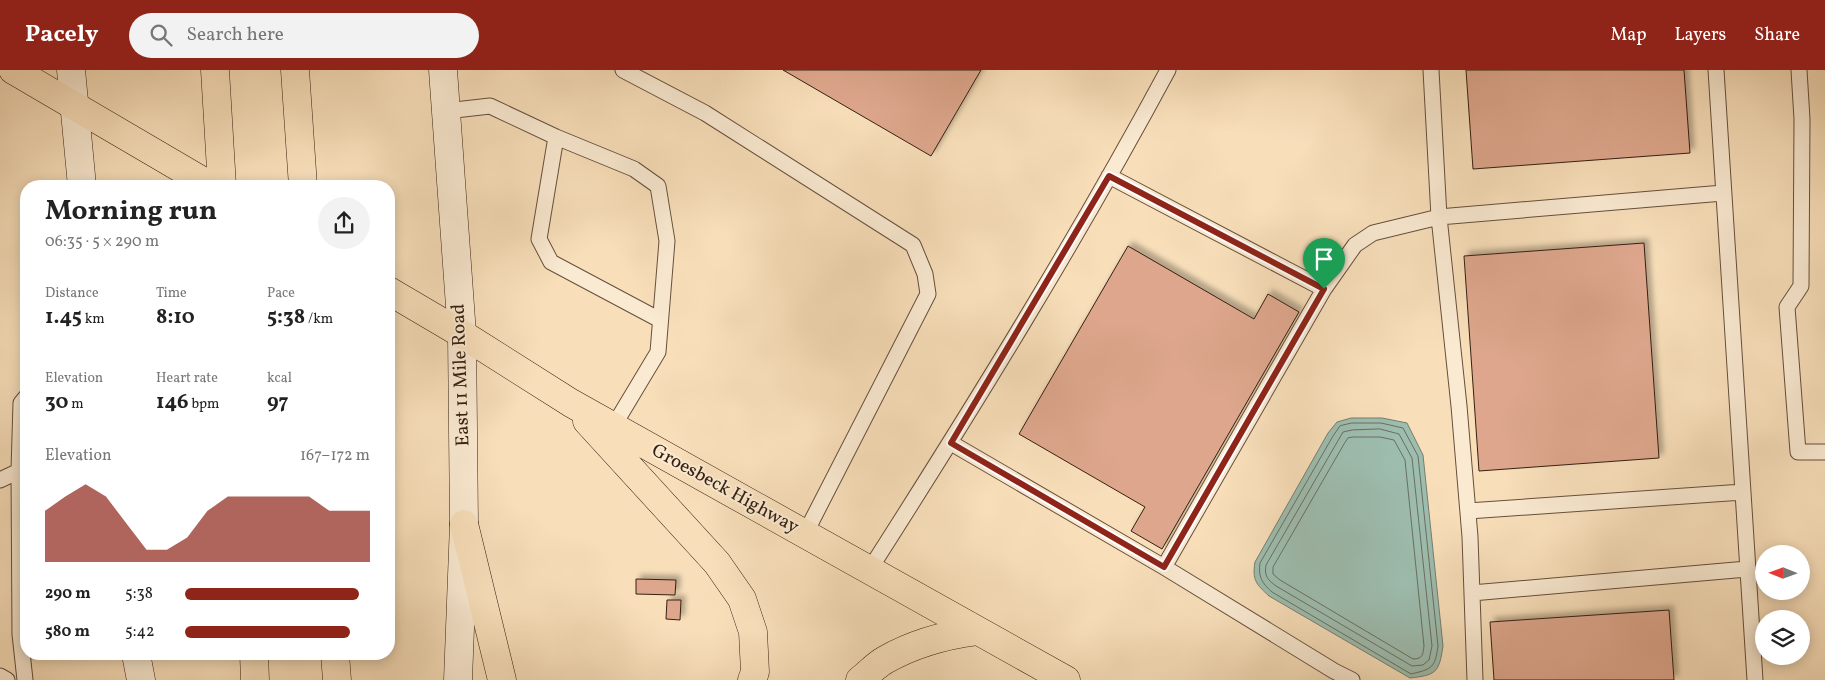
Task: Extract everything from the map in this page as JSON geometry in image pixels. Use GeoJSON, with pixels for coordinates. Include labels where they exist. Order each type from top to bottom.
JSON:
{"type":"FeatureCollection","features":[{"type":"Feature","properties":{"kind":"main road"},"geometry":{"type":"LineString","coordinates":[[13,70],[201,180]]}},
{"type":"Feature","properties":{"kind":"main road"},"geometry":{"type":"LineString","coordinates":[[71,70],[81,180]]}},
{"type":"Feature","properties":{"kind":"main road"},"geometry":{"type":"LineString","coordinates":[[215,70],[222,180]]}},
{"type":"Feature","properties":{"kind":"main road"},"geometry":{"type":"LineString","coordinates":[[295,70],[303,180]]}},
{"type":"Feature","properties":{"kind":"main road","name":"East 11 Mile Road"},"geometry":{"type":"LineString","coordinates":[[443,70],[462,334],[464,524],[458,680]]}},
{"type":"Feature","properties":{"kind":"main road","name":"Groesbeck Highway"},"geometry":{"type":"LineString","coordinates":[[395,295],[462,334],[571,403],[1066,680]]}},
{"type":"Feature","properties":{"kind":"main road"},"geometry":{"type":"LineString","coordinates":[[571,403],[716,563],[742,599],[753,632],[755,672],[752,680]]}},
{"type":"Feature","properties":{"kind":"main road"},"geometry":{"type":"LineString","coordinates":[[464,524],[502,680]]}},
{"type":"Feature","properties":{"kind":"main road"},"geometry":{"type":"LineString","coordinates":[[860,680],[884,661],[926,642],[952,634],[977,630]]}},
{"type":"Feature","properties":{"kind":"main road"},"geometry":{"type":"LineString","coordinates":[[137,660],[141,680]]}},
{"type":"Feature","properties":{"kind":"main road"},"geometry":{"type":"LineString","coordinates":[[254,660],[256,680]]}},
{"type":"Feature","properties":{"kind":"main road"},"geometry":{"type":"LineString","coordinates":[[335,660],[337,680]]}},
{"type":"Feature","properties":{"kind":"lane"},"geometry":{"type":"LineString","coordinates":[[622,70],[705,113],[913,245],[922,267],[928,294],[805,534]]}},
{"type":"Feature","properties":{"kind":"lane"},"geometry":{"type":"LineString","coordinates":[[870,569],[951,443],[1109,176],[1168,70]]}},
{"type":"Feature","properties":{"kind":"lane"},"geometry":{"type":"LineString","coordinates":[[1431,70],[1439,217],[1468,511],[1474,680]]}},
{"type":"Feature","properties":{"kind":"lane"},"geometry":{"type":"LineString","coordinates":[[1716,70],[1754,680]]}},
{"type":"Feature","properties":{"kind":"lane"},"geometry":{"type":"LineString","coordinates":[[1798,70],[1802,119],[1801,286],[1787,307],[1798,452],[1825,452]]}},
{"type":"Feature","properties":{"kind":"lane"},"geometry":{"type":"LineString","coordinates":[[446,111],[490,106],[556,137],[634,169],[658,186],[667,240],[658,352],[613,427]]}},
{"type":"Feature","properties":{"kind":"lane"},"geometry":{"type":"LineString","coordinates":[[556,137],[539,239],[552,262],[660,320]]}},
{"type":"Feature","properties":{"kind":"lane"},"geometry":{"type":"LineString","coordinates":[[1109,176],[1324,289]]}},
{"type":"Feature","properties":{"kind":"lane"},"geometry":{"type":"LineString","coordinates":[[1164,567],[1324,289],[1355,245],[1373,234],[1439,217],[1724,193]]}},
{"type":"Feature","properties":{"kind":"lane"},"geometry":{"type":"LineString","coordinates":[[951,443],[1164,567],[1331,676],[1352,680]]}},
{"type":"Feature","properties":{"kind":"lane"},"geometry":{"type":"LineString","coordinates":[[0,480],[20,471]]}},
{"type":"Feature","properties":{"kind":"lane"},"geometry":{"type":"LineString","coordinates":[[1468,511],[1743,492]]}},
{"type":"Feature","properties":{"kind":"lane"},"geometry":{"type":"LineString","coordinates":[[1472,593],[1748,569]]}},
{"type":"Feature","properties":{"kind":"lane"},"geometry":{"type":"LineString","coordinates":[[23,660],[25,680]]}},
{"type":"Feature","properties":{"kind":"lane"},"geometry":{"type":"LineString","coordinates":[[0,676],[7,680]]}},
{"type":"Feature","properties":{"kind":"water"},"geometry":{"type":"Polygon","coordinates":[[[1351,418],[1382,418],[1407,423],[1423,455],[1443,646],[1438,667],[1426,676],[1410,678],[1269,596],[1258,585],[1255,578],[1255,562],[1328,433],[1337,422],[1351,418]]]}},
{"type":"Feature","properties":{"kind":"building"},"geometry":{"type":"Polygon","coordinates":[[[783,70],[981,70],[931,156],[783,70]]]}},
{"type":"Feature","properties":{"kind":"building"},"geometry":{"type":"Polygon","coordinates":[[[1466,70],[1684,70],[1690,153],[1473,169],[1466,70]]]}},
{"type":"Feature","properties":{"kind":"building"},"geometry":{"type":"Polygon","coordinates":[[[1644,243],[1659,458],[1479,471],[1464,256],[1644,243]]]}},
{"type":"Feature","properties":{"kind":"building"},"geometry":{"type":"Polygon","coordinates":[[[1128,246],[1254,319],[1268,294],[1299,312],[1162,549],[1131,531],[1145,507],[1019,434],[1128,246]]]}},
{"type":"Feature","properties":{"kind":"building"},"geometry":{"type":"Polygon","coordinates":[[[636,579],[676,580],[675,595],[636,594],[636,579]]]}},
{"type":"Feature","properties":{"kind":"building"},"geometry":{"type":"Polygon","coordinates":[[[667,600],[681,600],[680,620],[666,619],[667,600]]]}},
{"type":"Feature","properties":{"kind":"building"},"geometry":{"type":"Polygon","coordinates":[[[1669,610],[1674,680],[1494,680],[1490,622],[1669,610]]]}},
{"type":"Feature","properties":{"kind":"route"},"geometry":{"type":"LineString","coordinates":[[1109,176],[1324,289],[1164,567],[951,443],[1109,176]]}}]}
